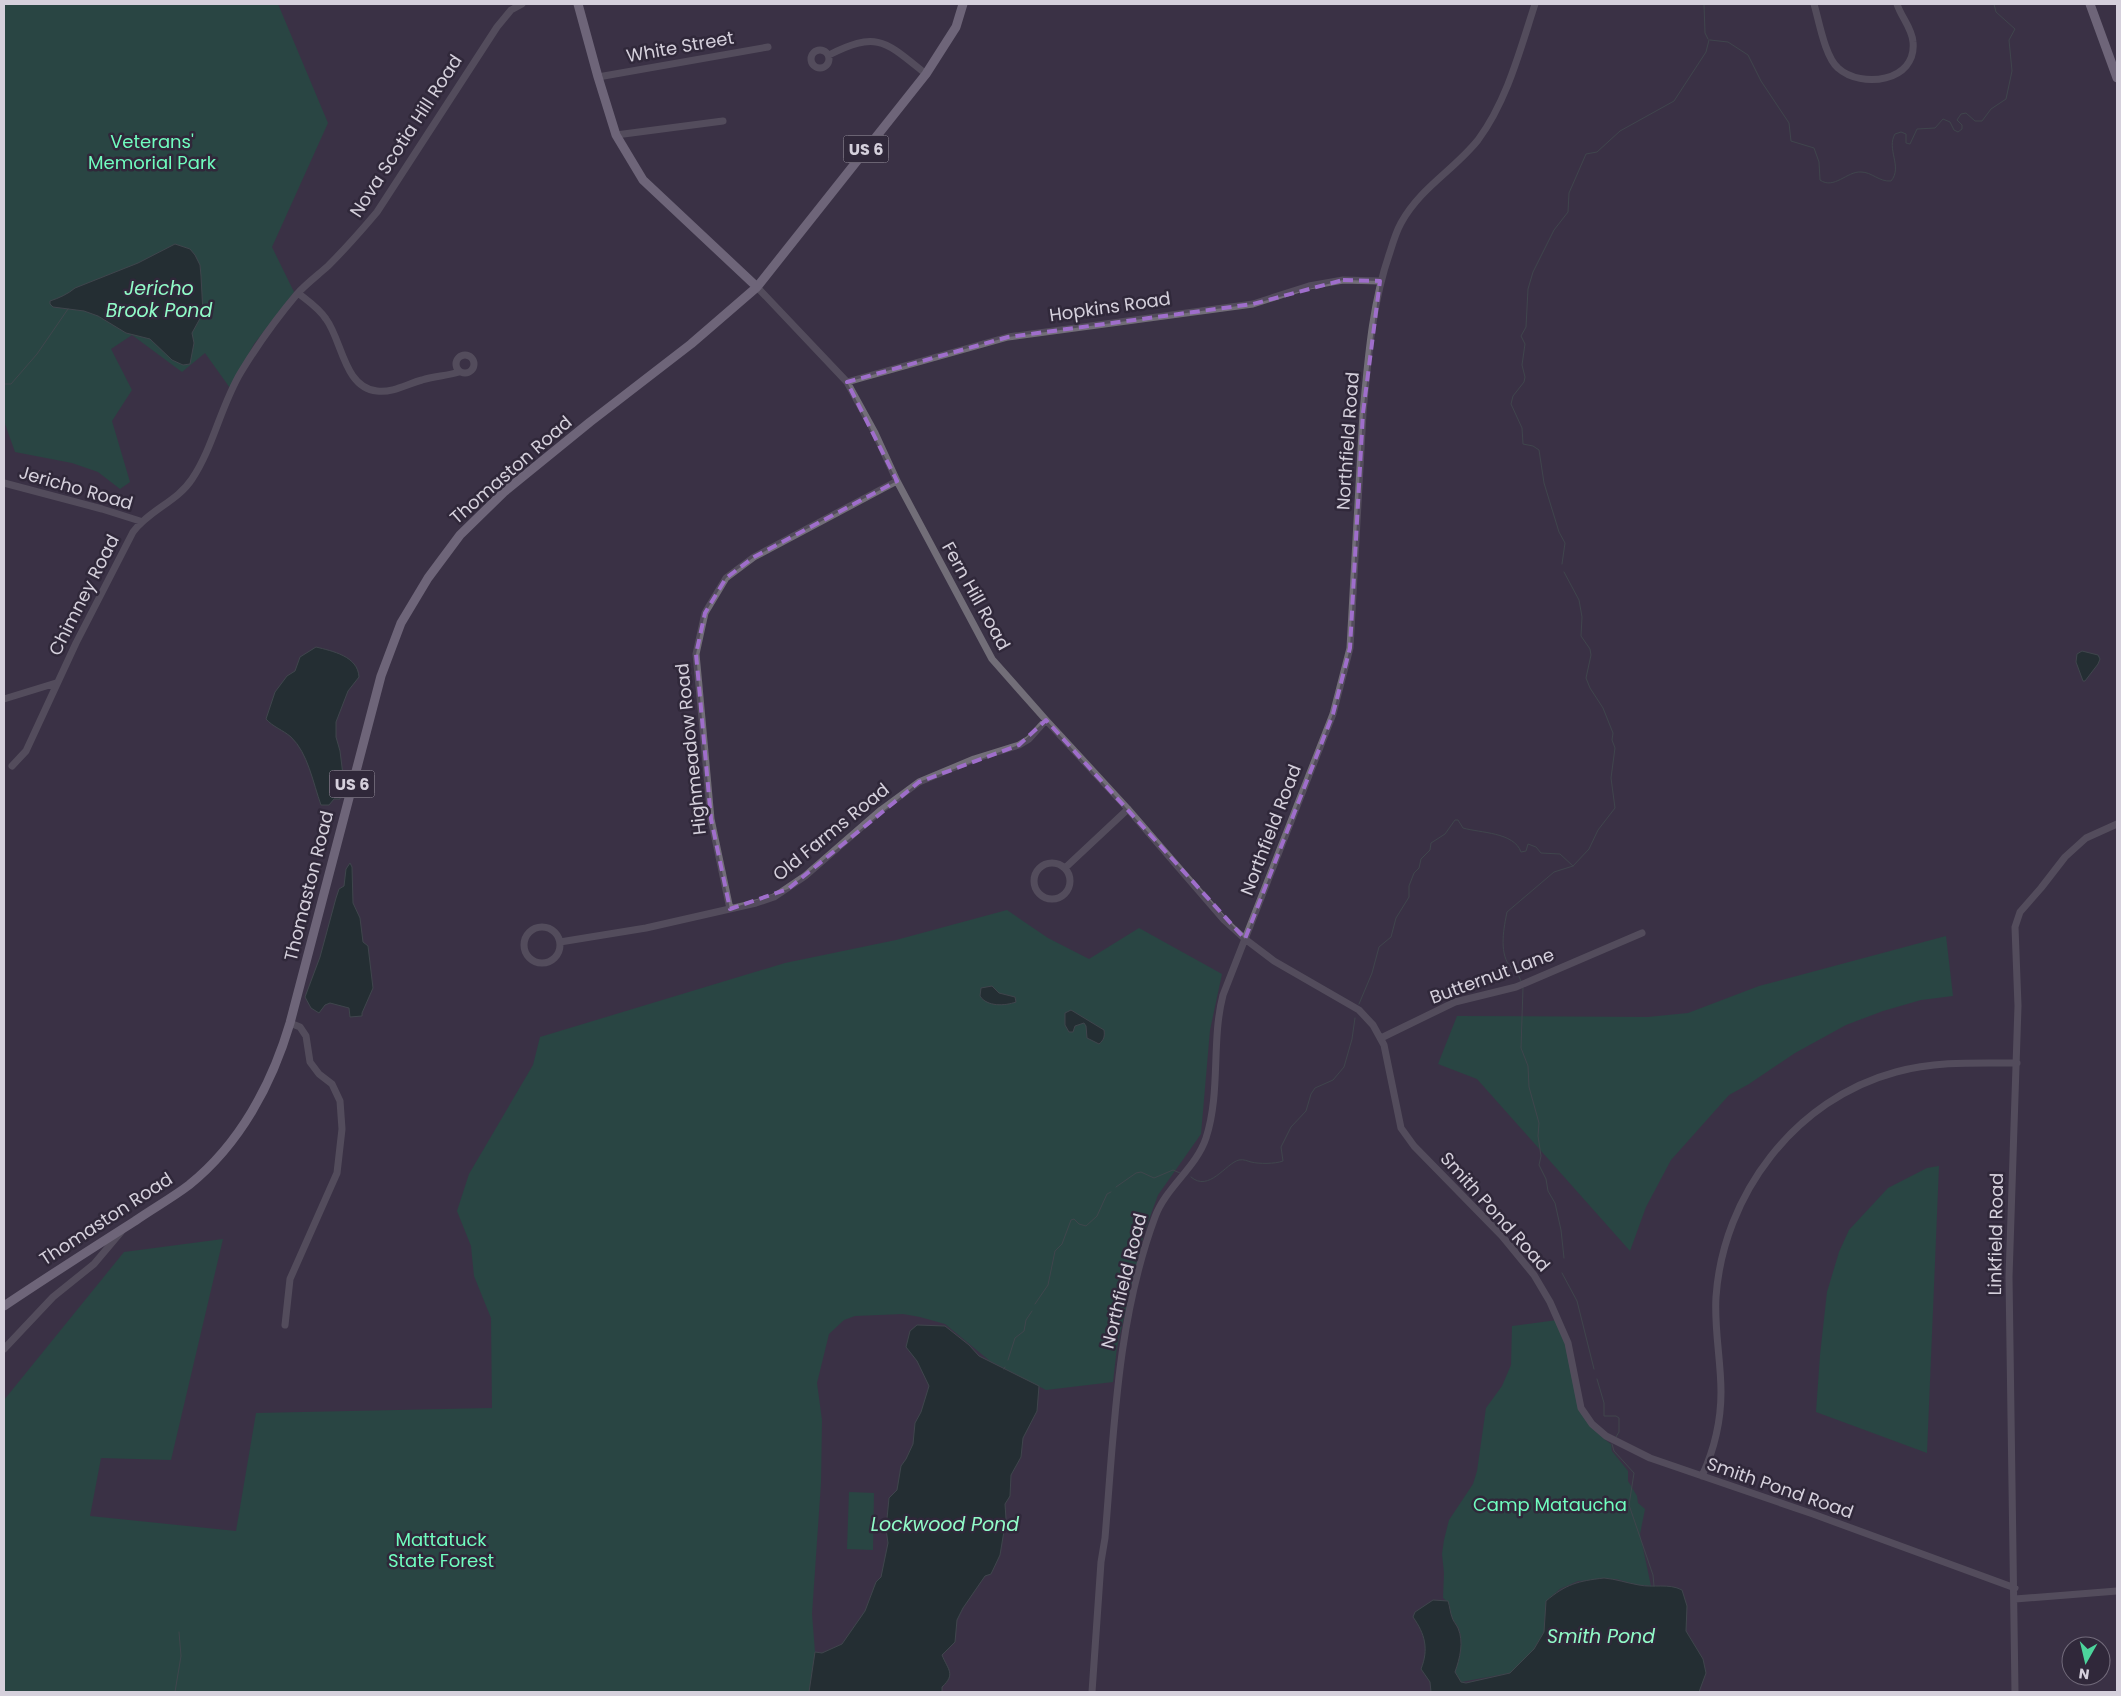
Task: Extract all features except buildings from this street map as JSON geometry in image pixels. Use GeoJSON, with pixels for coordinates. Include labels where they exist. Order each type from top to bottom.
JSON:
{"type":"FeatureCollection","features":[{"type":"Feature","properties":{"kind":"main road"},"geometry":{"type":"LineString","coordinates":[[578,4],[616,134],[643,180],[757,287]]}},
{"type":"Feature","properties":{"kind":"main road","name":"Thomaston Road"},"geometry":{"type":"LineString","coordinates":[[4,1306],[189,1185],[222,1152],[246,1122],[269,1081],[283,1049],[381,676],[401,623],[428,578],[460,534],[504,492],[590,422],[692,344],[757,287],[926,74],[956,28],[963,4]]}},
{"type":"Feature","properties":{"kind":"main road"},"geometry":{"type":"LineString","coordinates":[[2090,4],[2117,78]]}},
{"type":"Feature","properties":{"kind":"street","name":"Nova Scotia Hill Road"},"geometry":{"type":"LineString","coordinates":[[140,522],[158,512],[179,495],[192,480],[240,373],[264,335],[298,293],[353,240],[377,212],[497,27],[511,10],[522,4]]}},
{"type":"Feature","properties":{"kind":"street","name":"Northfield Road"},"geometry":{"type":"LineString","coordinates":[[1092,1692],[1101,1562],[1105,1538],[1116,1396],[1130,1304],[1158,1208],[1193,1161],[1206,1138],[1211,1114],[1220,1006],[1334,714],[1350,648],[1364,403],[1380,281],[1399,226],[1412,204],[1476,142],[1498,105],[1515,66],[1534,4]]}},
{"type":"Feature","properties":{"kind":"street"},"geometry":{"type":"LineString","coordinates":[[1814,4],[1832,61],[1846,73],[1875,80],[1893,76],[1900,72],[1908,64],[1912,54],[1914,44],[1911,34],[1897,4]]}},
{"type":"Feature","properties":{"kind":"street"},"geometry":{"type":"LineString","coordinates":[[828,55],[859,41],[880,42],[902,55],[926,74]]}},
{"type":"Feature","properties":{"kind":"street","name":"White Street"},"geometry":{"type":"LineString","coordinates":[[598,77],[768,47]]}},
{"type":"Feature","properties":{"kind":"street"},"geometry":{"type":"LineString","coordinates":[[616,134],[723,121]]}},
{"type":"Feature","properties":{"kind":"street","name":"Hopkins Road"},"geometry":{"type":"LineString","coordinates":[[847,382],[1008,337],[1253,304],[1309,286],[1343,280],[1380,281]]}},
{"type":"Feature","properties":{"kind":"street","name":"Fern Hill Road"},"geometry":{"type":"LineString","coordinates":[[757,287],[847,382],[875,433],[897,482],[992,659],[1128,809],[1224,920],[1245,939]]}},
{"type":"Feature","properties":{"kind":"street"},"geometry":{"type":"LineString","coordinates":[[298,293],[327,319],[336,334],[354,377],[363,386],[376,391],[392,390],[422,380],[459,372]]}},
{"type":"Feature","properties":{"kind":"street","name":"Highmeadow Road"},"geometry":{"type":"LineString","coordinates":[[730,909],[711,819],[696,654],[705,613],[726,578],[754,557],[897,482]]}},
{"type":"Feature","properties":{"kind":"street","name":"Jericho Road"},"geometry":{"type":"LineString","coordinates":[[4,483],[102,508],[140,522]]}},
{"type":"Feature","properties":{"kind":"street","name":"Chimney Road"},"geometry":{"type":"LineString","coordinates":[[12,766],[26,751],[56,683],[112,571],[140,522]]}},
{"type":"Feature","properties":{"kind":"street","name":"Chimney Road"},"geometry":{"type":"LineString","coordinates":[[4,699],[56,683]]}},
{"type":"Feature","properties":{"kind":"street","name":"Old Farms Road"},"geometry":{"type":"LineString","coordinates":[[560,942],[646,928],[756,903],[788,889],[881,810],[919,782],[966,762],[1019,745],[1029,739],[1046,720]]}},
{"type":"Feature","properties":{"kind":"street"},"geometry":{"type":"LineString","coordinates":[[1064,868],[1128,809]]}},
{"type":"Feature","properties":{"kind":"street","name":"Linkfield Road"},"geometry":{"type":"LineString","coordinates":[[2015,1692],[2015,1588],[2009,1277],[2017,1063],[2018,988],[2015,937],[2018,914],[2075,847],[2094,834],[2117,824]]}},
{"type":"Feature","properties":{"kind":"street"},"geometry":{"type":"LineString","coordinates":[[1054,863],[1064,868],[1070,880],[1065,893],[1053,899],[1039,894],[1034,882],[1035,875],[1040,867],[1054,863]]}},
{"type":"Feature","properties":{"kind":"street"},"geometry":{"type":"LineString","coordinates":[[539,927],[555,932],[560,942],[557,955],[551,961],[544,964],[529,959],[524,949],[525,937],[533,929],[539,927]]}},
{"type":"Feature","properties":{"kind":"street","name":"Butternut Lane"},"geometry":{"type":"LineString","coordinates":[[1381,1038],[1455,1002],[1522,984],[1642,933]]}},
{"type":"Feature","properties":{"kind":"street","name":"Smith Pond Road"},"geometry":{"type":"LineString","coordinates":[[1245,939],[1294,974],[1359,1010],[1373,1024],[1381,1038],[1389,1067],[1401,1128],[1414,1146],[1518,1254],[1546,1293],[1570,1348],[1580,1404],[1587,1418],[1600,1432],[1650,1458],[1813,1514],[2015,1588]]}},
{"type":"Feature","properties":{"kind":"street"},"geometry":{"type":"LineString","coordinates":[[286,1325],[290,1279],[321,1205],[337,1173],[342,1129],[340,1101],[332,1084],[319,1074],[310,1062],[306,1036],[300,1026],[290,1023]]}},
{"type":"Feature","properties":{"kind":"street"},"geometry":{"type":"LineString","coordinates":[[1702,1476],[1714,1440],[1720,1411],[1721,1379],[1716,1300],[1722,1258],[1730,1228],[1743,1198],[1769,1158],[1815,1114],[1854,1089],[1884,1076],[1920,1067],[1950,1063],[2017,1063]]}},
{"type":"Feature","properties":{"kind":"street"},"geometry":{"type":"LineString","coordinates":[[4,1350],[53,1297],[94,1264],[124,1228]]}},
{"type":"Feature","properties":{"kind":"street"},"geometry":{"type":"LineString","coordinates":[[2015,1599],[2117,1591]]}},
{"type":"Feature","properties":{"kind":"highlighted area"},"geometry":{"type":"Polygon","coordinates":[[[1343,280],[1380,281],[1363,413],[1350,648],[1333,714],[1245,939],[1046,720],[1019,745],[919,782],[788,889],[730,909],[711,819],[696,654],[705,613],[726,578],[754,557],[897,481],[847,382],[1008,337],[1253,304],[1343,280]]]}},
{"type":"Feature","properties":{"kind":"green space","name":"Veterans' Memorial Park"},"geometry":{"type":"Polygon","coordinates":[[[4,4],[278,4],[328,123],[272,247],[294,292],[254,344],[230,388],[205,353],[182,372],[132,335],[111,349],[132,390],[112,421],[130,482],[120,489],[98,472],[72,463],[15,452],[4,421],[4,4]]]}},
{"type":"Feature","properties":{"kind":"green space","name":"Mattatuck State Forest"},"geometry":{"type":"Polygon","coordinates":[[[1007,910],[1048,938],[1089,959],[1139,928],[1222,974],[1210,1030],[1201,1134],[1158,1195],[1144,1233],[1117,1347],[1113,1382],[1046,1390],[990,1361],[945,1324],[903,1314],[855,1316],[844,1320],[829,1334],[817,1383],[822,1420],[821,1483],[812,1614],[815,1652],[809,1692],[4,1692],[4,1400],[124,1252],[223,1239],[171,1460],[101,1458],[90,1516],[236,1531],[256,1413],[492,1408],[491,1318],[474,1276],[471,1246],[457,1211],[469,1174],[533,1065],[540,1037],[785,963],[896,940],[1007,910]]]}},
{"type":"Feature","properties":{"kind":"green space"},"geometry":{"type":"Polygon","coordinates":[[[1946,936],[1953,996],[1921,1000],[1883,1011],[1846,1025],[1795,1053],[1729,1095],[1671,1160],[1646,1207],[1630,1251],[1477,1079],[1438,1064],[1457,1016],[1648,1017],[1688,1013],[1759,986],[1946,936]]]}},
{"type":"Feature","properties":{"kind":"green space"},"geometry":{"type":"Polygon","coordinates":[[[1939,1166],[1927,1453],[1816,1412],[1827,1292],[1839,1252],[1849,1230],[1888,1188],[1927,1168],[1939,1166]]]}},
{"type":"Feature","properties":{"kind":"green space","name":"Camp Mataucha"},"geometry":{"type":"Polygon","coordinates":[[[1557,1320],[1568,1349],[1578,1404],[1589,1423],[1611,1444],[1612,1451],[1628,1471],[1628,1481],[1637,1496],[1638,1503],[1645,1509],[1640,1534],[1651,1586],[1638,1585],[1616,1579],[1578,1581],[1560,1589],[1546,1601],[1544,1632],[1534,1649],[1510,1673],[1461,1682],[1455,1672],[1461,1651],[1460,1635],[1450,1608],[1443,1598],[1444,1573],[1442,1554],[1449,1520],[1473,1484],[1477,1471],[1486,1408],[1502,1386],[1511,1365],[1512,1326],[1557,1320]]]}},
{"type":"Feature","properties":{"kind":"green space"},"geometry":{"type":"Polygon","coordinates":[[[849,1492],[874,1493],[873,1550],[847,1549],[849,1492]]]}},
{"type":"Feature","properties":{"kind":"water","name":"Jericho Brook Pond"},"geometry":{"type":"Polygon","coordinates":[[[175,244],[190,249],[200,265],[203,313],[192,333],[194,343],[190,364],[183,365],[172,360],[150,339],[126,333],[98,316],[84,311],[53,307],[50,304],[50,301],[63,296],[75,288],[138,263],[175,244]]]}},
{"type":"Feature","properties":{"kind":"water"},"geometry":{"type":"Polygon","coordinates":[[[316,647],[349,659],[358,670],[359,677],[348,691],[336,722],[336,737],[340,751],[344,783],[340,799],[334,799],[329,805],[321,805],[306,760],[297,744],[285,732],[266,719],[275,692],[287,676],[295,671],[300,657],[316,647]]]}},
{"type":"Feature","properties":{"kind":"water"},"geometry":{"type":"Polygon","coordinates":[[[2082,651],[2098,655],[2100,659],[2085,681],[2083,681],[2076,662],[2077,654],[2082,651]]]}},
{"type":"Feature","properties":{"kind":"water"},"geometry":{"type":"Polygon","coordinates":[[[350,863],[352,867],[353,903],[360,918],[363,942],[368,946],[373,988],[362,1016],[350,1017],[349,1008],[330,1003],[325,1005],[319,1013],[311,1008],[305,997],[320,957],[339,889],[344,886],[346,869],[350,863]]]}},
{"type":"Feature","properties":{"kind":"water"},"geometry":{"type":"Polygon","coordinates":[[[992,986],[999,993],[1015,997],[1016,1002],[996,1005],[983,1000],[980,996],[981,988],[992,986]]]}},
{"type":"Feature","properties":{"kind":"water"},"geometry":{"type":"Polygon","coordinates":[[[1071,1010],[1104,1030],[1104,1038],[1099,1044],[1087,1038],[1084,1023],[1075,1026],[1073,1032],[1069,1032],[1065,1025],[1065,1013],[1071,1010]]]}},
{"type":"Feature","properties":{"kind":"water","name":"Lockwood Pond"},"geometry":{"type":"Polygon","coordinates":[[[917,1325],[945,1326],[969,1345],[979,1356],[1039,1386],[1037,1411],[1023,1438],[1021,1457],[1011,1475],[1010,1496],[1005,1504],[1006,1519],[1000,1555],[991,1574],[985,1576],[963,1608],[957,1620],[955,1642],[942,1655],[950,1675],[942,1687],[942,1692],[809,1692],[815,1652],[822,1653],[842,1644],[865,1611],[876,1582],[881,1577],[888,1543],[886,1529],[889,1498],[897,1490],[901,1466],[913,1444],[915,1423],[921,1412],[929,1386],[917,1361],[906,1347],[910,1331],[917,1325]]]}},
{"type":"Feature","properties":{"kind":"water","name":"Smith Pond"},"geometry":{"type":"Polygon","coordinates":[[[1604,1578],[1644,1586],[1666,1586],[1682,1590],[1687,1606],[1686,1631],[1703,1659],[1706,1673],[1699,1692],[1431,1692],[1430,1682],[1421,1669],[1425,1655],[1425,1642],[1413,1617],[1415,1612],[1433,1600],[1448,1601],[1451,1615],[1461,1639],[1460,1656],[1455,1672],[1461,1682],[1466,1683],[1510,1673],[1534,1649],[1544,1632],[1546,1601],[1573,1584],[1604,1578]]]}},
{"type":"Feature","properties":{"kind":"waterway"},"geometry":{"type":"LineString","coordinates":[[1704,4],[1705,33],[1708,39]]}},
{"type":"Feature","properties":{"kind":"waterway"},"geometry":{"type":"LineString","coordinates":[[1710,40],[1728,42],[1748,55],[1761,81],[1789,123],[1791,141],[1814,148],[1819,162],[1820,180],[1830,183],[1856,172],[1861,172],[1891,181],[1895,170],[1892,146],[1895,134],[1901,132],[1906,134],[1906,143],[1910,144],[1917,129],[1935,128],[1943,119],[1950,122],[1954,130],[1958,132],[1962,129],[1962,125],[1957,120],[1961,114],[1966,113],[1975,121],[1982,121],[1991,109],[2006,99],[2012,71],[2009,40],[2015,29],[1996,12],[1994,4]]}},
{"type":"Feature","properties":{"kind":"waterway"},"geometry":{"type":"LineString","coordinates":[[1562,564],[1565,543],[1559,532],[1544,483],[1539,450],[1533,446],[1523,444],[1522,428],[1511,404],[1513,396],[1524,382],[1525,377],[1522,365],[1525,344],[1521,336],[1526,327],[1528,289],[1533,272],[1554,230],[1568,212],[1569,193],[1586,154],[1597,152],[1620,131],[1674,101],[1706,52],[1709,40]]}},
{"type":"Feature","properties":{"kind":"waterway"},"geometry":{"type":"LineString","coordinates":[[4,384],[11,384],[37,354],[68,309]]}},
{"type":"Feature","properties":{"kind":"waterway"},"geometry":{"type":"LineString","coordinates":[[1521,981],[1518,974],[1509,965],[1504,953],[1503,939],[1507,912],[1554,872],[1573,866],[1589,849],[1598,830],[1615,808],[1611,778],[1615,748],[1612,740],[1613,733],[1603,708],[1586,678],[1591,655],[1590,649],[1581,636],[1582,617],[1579,600],[1564,572]]}},
{"type":"Feature","properties":{"kind":"waterway"},"geometry":{"type":"LineString","coordinates":[[1359,1004],[1372,973],[1379,947],[1391,937],[1396,918],[1409,897],[1409,886],[1414,873],[1419,868],[1421,859],[1430,850],[1431,843],[1445,834],[1455,820],[1458,820],[1463,828],[1504,837],[1517,845],[1521,852],[1526,851],[1528,844],[1536,847],[1541,853],[1560,854],[1573,866]]}},
{"type":"Feature","properties":{"kind":"waterway"},"geometry":{"type":"LineString","coordinates":[[1523,988],[1521,1048],[1528,1066],[1529,1087],[1539,1123],[1538,1136],[1541,1156],[1539,1165],[1546,1179],[1548,1191],[1555,1203],[1561,1230],[1564,1258]]}},
{"type":"Feature","properties":{"kind":"waterway"},"geometry":{"type":"LineString","coordinates":[[1191,1177],[1204,1182],[1217,1176],[1239,1160],[1254,1163],[1276,1163],[1283,1161],[1281,1147],[1291,1127],[1306,1111],[1311,1094],[1315,1088],[1333,1080],[1344,1067],[1352,1039],[1355,1018]]}},
{"type":"Feature","properties":{"kind":"waterway"},"geometry":{"type":"LineString","coordinates":[[1116,1187],[1136,1173],[1141,1172],[1154,1178],[1173,1170],[1180,1173]]}},
{"type":"Feature","properties":{"kind":"waterway"},"geometry":{"type":"LineString","coordinates":[[1035,1304],[1048,1285],[1055,1251],[1062,1244],[1071,1220],[1074,1219],[1079,1224],[1086,1226],[1097,1216],[1107,1194],[1111,1192]]}},
{"type":"Feature","properties":{"kind":"waterway"},"geometry":{"type":"LineString","coordinates":[[1562,1273],[1577,1301],[1594,1369]]}},
{"type":"Feature","properties":{"kind":"waterway"},"geometry":{"type":"LineString","coordinates":[[1008,1360],[1015,1338],[1024,1331],[1026,1320],[1032,1311]]}},
{"type":"Feature","properties":{"kind":"waterway"},"geometry":{"type":"LineString","coordinates":[[1597,1379],[1604,1403],[1604,1416],[1616,1416],[1619,1418],[1619,1432],[1616,1437]]}},
{"type":"Feature","properties":{"kind":"waterway"},"geometry":{"type":"LineString","coordinates":[[1612,1444],[1614,1451],[1634,1473],[1629,1505],[1653,1575],[1654,1586]]}},
{"type":"Feature","properties":{"kind":"waterway"},"geometry":{"type":"LineString","coordinates":[[175,1692],[181,1656],[179,1632]]}}]}
